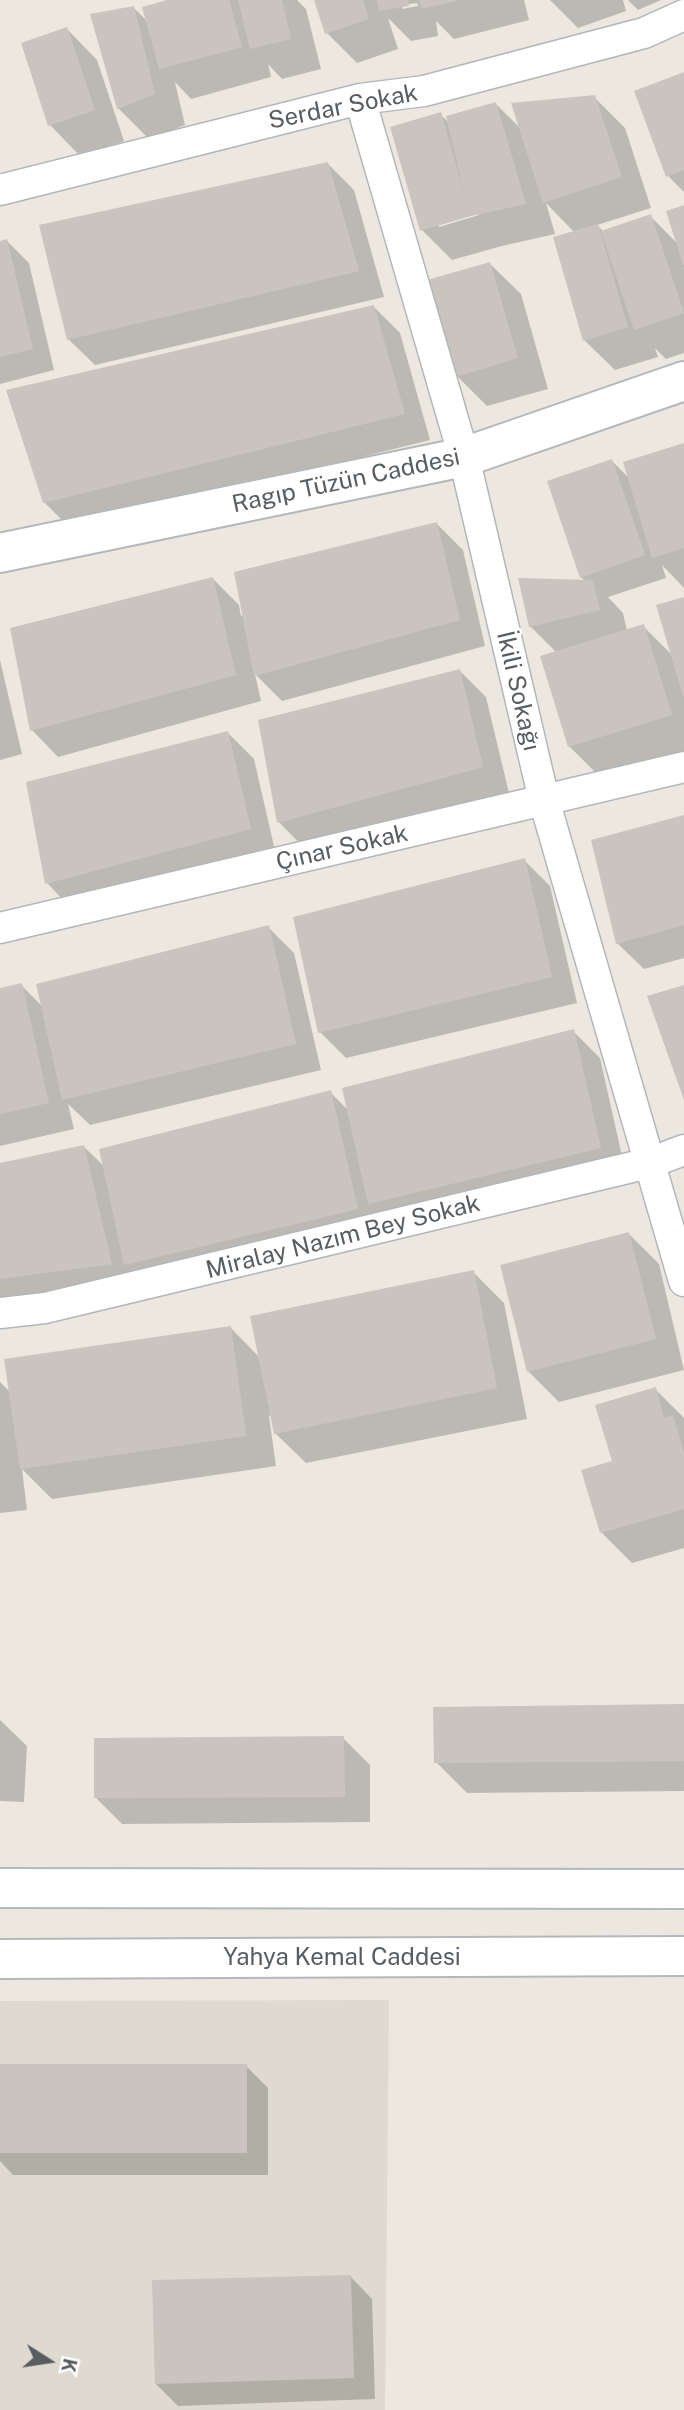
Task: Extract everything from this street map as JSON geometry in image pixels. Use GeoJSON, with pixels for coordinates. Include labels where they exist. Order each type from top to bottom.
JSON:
{"type":"FeatureCollection","features":[{"type":"Feature","properties":{"kind":"main road","name":"Ragıp Tüzün Caddesi"},"geometry":{"type":"LineString","coordinates":[[0,553],[464,457],[684,381]]}},
{"type":"Feature","properties":{"kind":"main road"},"geometry":{"type":"LineString","coordinates":[[0,1888],[684,1889]]}},
{"type":"Feature","properties":{"kind":"main road","name":"Yahya Kemal Caddesi"},"geometry":{"type":"LineString","coordinates":[[0,1959],[684,1956]]}},
{"type":"Feature","properties":{"kind":"street","name":"Serdar Sokak"},"geometry":{"type":"LineString","coordinates":[[0,190],[360,99],[424,91],[644,33],[684,15]]}},
{"type":"Feature","properties":{"kind":"street","name":"İkili Sokağı"},"geometry":{"type":"LineString","coordinates":[[360,99],[464,457],[544,800],[684,1281]]}},
{"type":"Feature","properties":{"kind":"street","name":"Çınar Sokak"},"geometry":{"type":"LineString","coordinates":[[0,928],[684,767]]}},
{"type":"Feature","properties":{"kind":"street","name":"Miralay Nazım Bey Sokak"},"geometry":{"type":"LineString","coordinates":[[0,1313],[45,1308],[649,1163],[684,1150]]}},
{"type":"Feature","properties":{"kind":"shaded area"},"geometry":{"type":"Polygon","coordinates":[[[389,2000],[385,2410],[0,2410],[0,2001],[389,2000]]]}},
{"type":"Feature","properties":{"kind":"building"},"geometry":{"type":"Polygon","coordinates":[[[167,0],[229,0],[242,47],[159,69],[142,7],[167,0]]]}},
{"type":"Feature","properties":{"kind":"building"},"geometry":{"type":"Polygon","coordinates":[[[238,0],[282,0],[291,39],[250,49],[238,0]]]}},
{"type":"Feature","properties":{"kind":"building"},"geometry":{"type":"Polygon","coordinates":[[[314,0],[363,0],[369,19],[325,34],[314,0]]]}},
{"type":"Feature","properties":{"kind":"building"},"geometry":{"type":"Polygon","coordinates":[[[377,0],[408,0],[409,6],[379,11],[377,0]]]}},
{"type":"Feature","properties":{"kind":"building"},"geometry":{"type":"Polygon","coordinates":[[[419,0],[455,0],[455,1],[422,9],[419,0]]]}},
{"type":"Feature","properties":{"kind":"building"},"geometry":{"type":"Polygon","coordinates":[[[134,6],[155,94],[117,109],[90,14],[134,6]]]}},
{"type":"Feature","properties":{"kind":"building"},"geometry":{"type":"Polygon","coordinates":[[[67,27],[95,110],[48,126],[21,43],[67,27]]]}},
{"type":"Feature","properties":{"kind":"building"},"geometry":{"type":"Polygon","coordinates":[[[684,72],[684,170],[666,177],[634,91],[684,72]]]}},
{"type":"Feature","properties":{"kind":"building"},"geometry":{"type":"Polygon","coordinates":[[[595,95],[622,177],[543,203],[511,103],[595,95]]]}},
{"type":"Feature","properties":{"kind":"building"},"geometry":{"type":"Polygon","coordinates":[[[496,102],[526,204],[420,231],[390,127],[441,112],[465,196],[446,116],[496,102]]]}},
{"type":"Feature","properties":{"kind":"building"},"geometry":{"type":"Polygon","coordinates":[[[328,162],[359,271],[67,340],[39,225],[328,162]]]}},
{"type":"Feature","properties":{"kind":"building"},"geometry":{"type":"Polygon","coordinates":[[[684,205],[684,265],[683,265],[666,211],[684,205]]]}},
{"type":"Feature","properties":{"kind":"building"},"geometry":{"type":"Polygon","coordinates":[[[651,214],[684,313],[634,330],[601,231],[651,214]]]}},
{"type":"Feature","properties":{"kind":"building"},"geometry":{"type":"Polygon","coordinates":[[[598,224],[628,327],[583,341],[553,237],[598,224]]]}},
{"type":"Feature","properties":{"kind":"building"},"geometry":{"type":"Polygon","coordinates":[[[7,239],[33,349],[0,357],[0,241],[7,239]]]}},
{"type":"Feature","properties":{"kind":"building"},"geometry":{"type":"Polygon","coordinates":[[[490,262],[518,358],[455,377],[427,280],[490,262]]]}},
{"type":"Feature","properties":{"kind":"building"},"geometry":{"type":"Polygon","coordinates":[[[374,305],[405,414],[43,503],[6,390],[374,305]]]}},
{"type":"Feature","properties":{"kind":"building"},"geometry":{"type":"Polygon","coordinates":[[[684,443],[684,548],[652,558],[623,462],[684,443]]]}},
{"type":"Feature","properties":{"kind":"building"},"geometry":{"type":"Polygon","coordinates":[[[612,459],[645,555],[580,578],[547,481],[612,459]]]}},
{"type":"Feature","properties":{"kind":"building"},"geometry":{"type":"Polygon","coordinates":[[[437,522],[460,620],[254,676],[234,572],[437,522]]]}},
{"type":"Feature","properties":{"kind":"building"},"geometry":{"type":"Polygon","coordinates":[[[213,577],[236,675],[30,731],[10,628],[213,577]]]}},
{"type":"Feature","properties":{"kind":"building"},"geometry":{"type":"Polygon","coordinates":[[[518,578],[593,580],[600,610],[529,627],[518,578]]]}},
{"type":"Feature","properties":{"kind":"building"},"geometry":{"type":"Polygon","coordinates":[[[684,597],[684,696],[683,696],[656,605],[684,597]]]}},
{"type":"Feature","properties":{"kind":"building"},"geometry":{"type":"Polygon","coordinates":[[[644,624],[672,715],[568,747],[540,656],[644,624]]]}},
{"type":"Feature","properties":{"kind":"building"},"geometry":{"type":"Polygon","coordinates":[[[460,669],[483,767],[277,823],[258,720],[460,669]]]}},
{"type":"Feature","properties":{"kind":"building"},"geometry":{"type":"Polygon","coordinates":[[[228,731],[251,829],[45,884],[26,782],[228,731]]]}},
{"type":"Feature","properties":{"kind":"building"},"geometry":{"type":"Polygon","coordinates":[[[684,815],[684,925],[616,944],[591,840],[684,815]]]}},
{"type":"Feature","properties":{"kind":"building"},"geometry":{"type":"Polygon","coordinates":[[[525,858],[552,977],[318,1033],[293,917],[525,858]]]}},
{"type":"Feature","properties":{"kind":"building"},"geometry":{"type":"Polygon","coordinates":[[[269,925],[296,1044],[62,1100],[36,984],[269,925]]]}},
{"type":"Feature","properties":{"kind":"building"},"geometry":{"type":"Polygon","coordinates":[[[22,983],[49,1103],[0,1114],[0,988],[22,983]]]}},
{"type":"Feature","properties":{"kind":"building"},"geometry":{"type":"Polygon","coordinates":[[[684,985],[684,1100],[647,996],[684,985]]]}},
{"type":"Feature","properties":{"kind":"building"},"geometry":{"type":"Polygon","coordinates":[[[574,1029],[601,1148],[368,1204],[342,1088],[574,1029]]]}},
{"type":"Feature","properties":{"kind":"building"},"geometry":{"type":"Polygon","coordinates":[[[331,1090],[358,1209],[124,1265],[99,1149],[331,1090]]]}},
{"type":"Feature","properties":{"kind":"building"},"geometry":{"type":"Polygon","coordinates":[[[84,1145],[112,1264],[0,1279],[0,1163],[84,1145]]]}},
{"type":"Feature","properties":{"kind":"building"},"geometry":{"type":"Polygon","coordinates":[[[629,1232],[656,1339],[527,1372],[500,1265],[629,1232]]]}},
{"type":"Feature","properties":{"kind":"building"},"geometry":{"type":"Polygon","coordinates":[[[474,1270],[497,1388],[274,1434],[250,1316],[474,1270]]]}},
{"type":"Feature","properties":{"kind":"building"},"geometry":{"type":"Polygon","coordinates":[[[231,1326],[246,1436],[20,1469],[4,1359],[231,1326]]]}},
{"type":"Feature","properties":{"kind":"building"},"geometry":{"type":"Polygon","coordinates":[[[656,1387],[664,1418],[673,1415],[684,1453],[684,1509],[600,1533],[581,1470],[612,1461],[595,1405],[656,1387]]]}},
{"type":"Feature","properties":{"kind":"building"},"geometry":{"type":"Polygon","coordinates":[[[684,1704],[684,1761],[434,1763],[433,1707],[684,1704]]]}},
{"type":"Feature","properties":{"kind":"building"},"geometry":{"type":"Polygon","coordinates":[[[344,1736],[345,1797],[94,1798],[94,1738],[344,1736]]]}},
{"type":"Feature","properties":{"kind":"building"},"geometry":{"type":"Polygon","coordinates":[[[0,2064],[247,2064],[247,2153],[0,2153],[0,2064]]]}},
{"type":"Feature","properties":{"kind":"building"},"geometry":{"type":"Polygon","coordinates":[[[351,2275],[354,2378],[155,2384],[152,2280],[351,2275]]]}}]}
